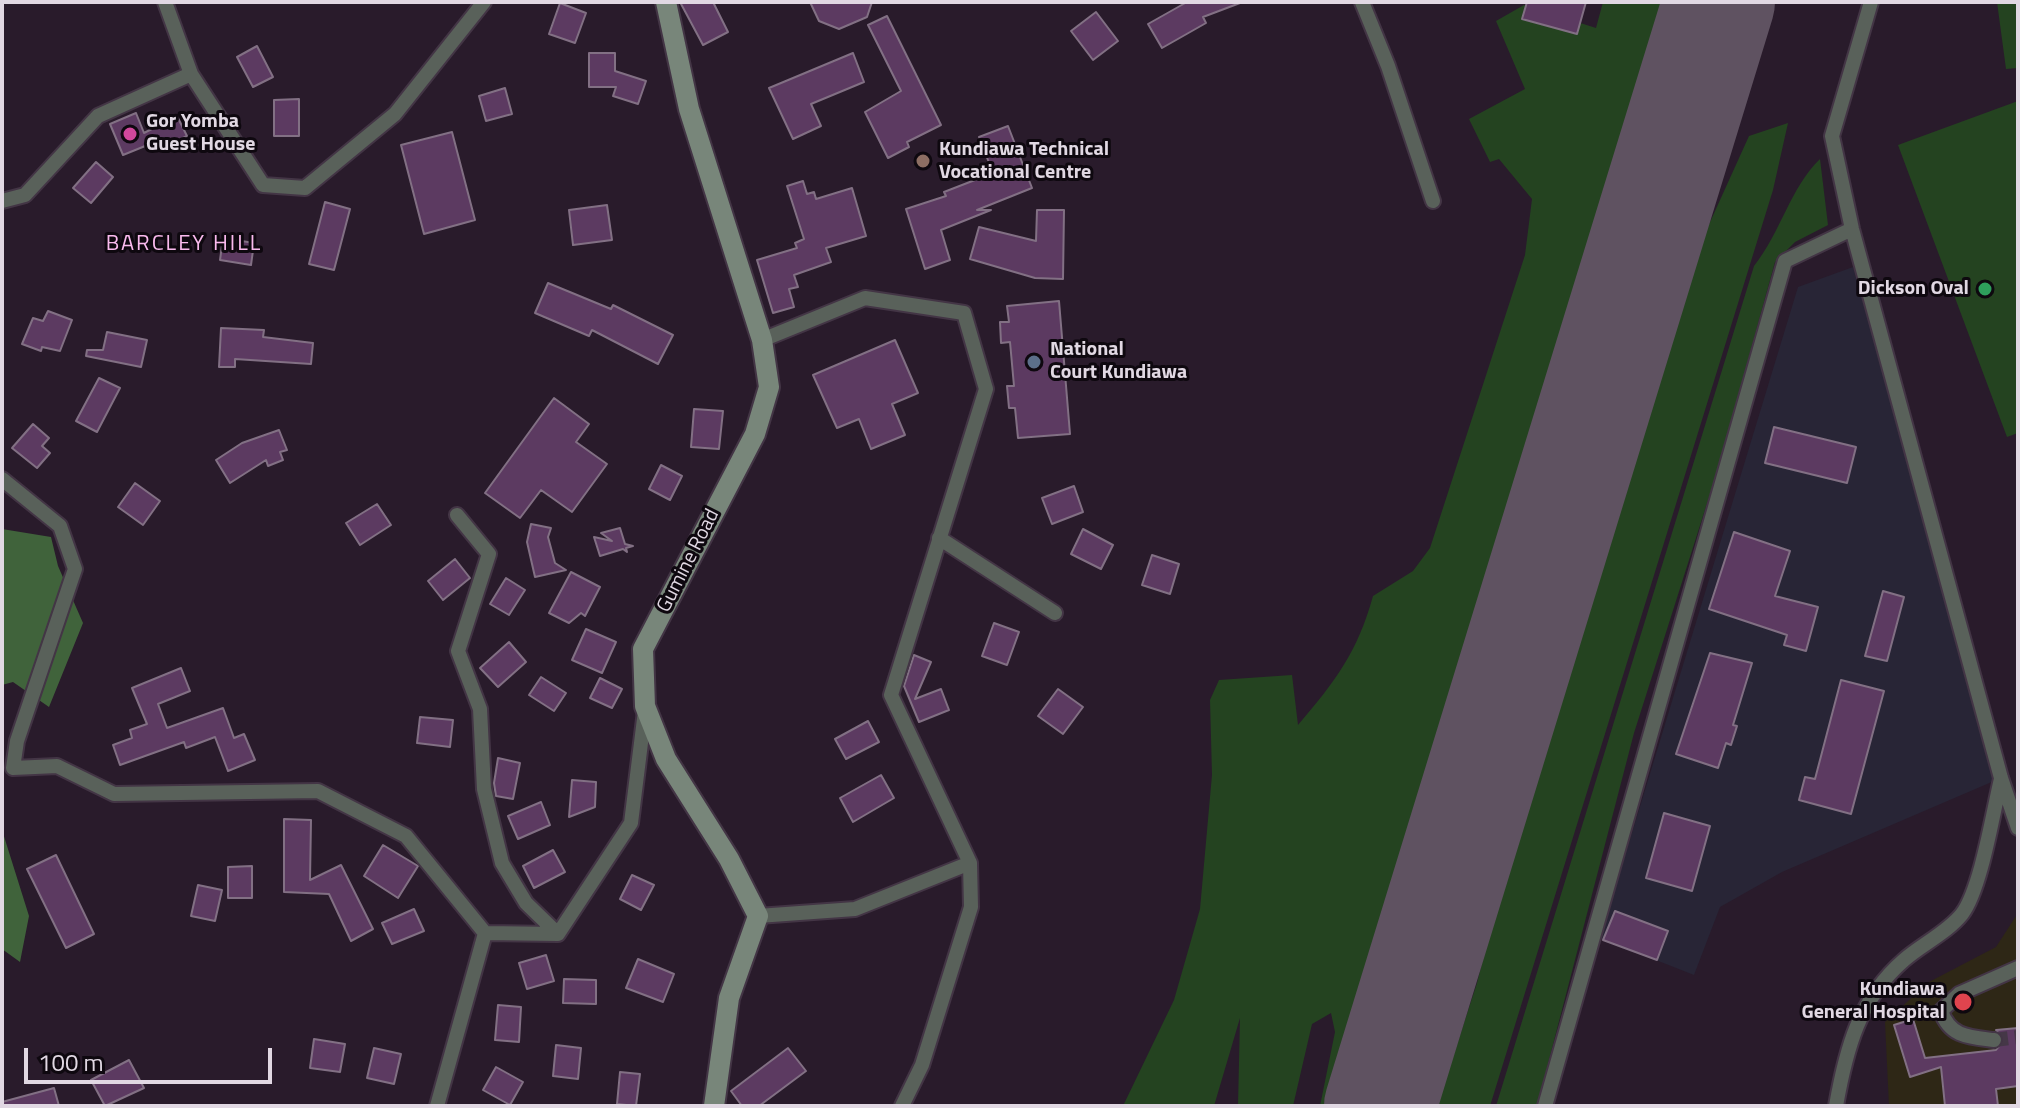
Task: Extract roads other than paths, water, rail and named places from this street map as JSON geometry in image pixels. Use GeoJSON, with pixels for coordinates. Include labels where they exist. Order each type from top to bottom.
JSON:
{"type":"FeatureCollection","features":[{"type":"Feature","properties":{"kind":"main road","name":"Gumine Road"},"geometry":{"type":"LineString","coordinates":[[666,2],[689,109],[762,340],[769,387],[755,434],[643,649],[645,706],[666,759],[729,859],[758,916]]}},
{"type":"Feature","properties":{"kind":"main road"},"geometry":{"type":"LineString","coordinates":[[714,1106],[729,998],[758,916]]}},
{"type":"Feature","properties":{"kind":"street"},"geometry":{"type":"LineString","coordinates":[[165,2],[191,74],[263,185],[305,188],[395,114],[484,2]]}},
{"type":"Feature","properties":{"kind":"street"},"geometry":{"type":"LineString","coordinates":[[1362,2],[1388,66],[1433,201]]}},
{"type":"Feature","properties":{"kind":"street"},"geometry":{"type":"LineString","coordinates":[[1871,2],[1832,136],[1852,229],[2001,778],[2018,828]]}},
{"type":"Feature","properties":{"kind":"street"},"geometry":{"type":"LineString","coordinates":[[2,201],[25,195],[98,116],[191,74]]}},
{"type":"Feature","properties":{"kind":"street"},"geometry":{"type":"LineString","coordinates":[[1545,1106],[1785,261],[1852,229]]}},
{"type":"Feature","properties":{"kind":"street"},"geometry":{"type":"LineString","coordinates":[[762,340],[865,298],[964,313],[986,389],[891,695],[970,863],[971,907],[922,1065],[902,1106]]}},
{"type":"Feature","properties":{"kind":"street"},"geometry":{"type":"LineString","coordinates":[[2,479],[60,526],[75,569],[17,741],[13,768],[57,766],[114,794],[318,791],[406,836],[485,933]]}},
{"type":"Feature","properties":{"kind":"street"},"geometry":{"type":"LineString","coordinates":[[457,515],[489,554],[458,651],[480,709],[484,789],[502,863],[526,903],[558,934]]}},
{"type":"Feature","properties":{"kind":"street"},"geometry":{"type":"LineString","coordinates":[[939,538],[1055,613]]}},
{"type":"Feature","properties":{"kind":"street"},"geometry":{"type":"LineString","coordinates":[[558,934],[631,823],[645,706]]}},
{"type":"Feature","properties":{"kind":"street"},"geometry":{"type":"LineString","coordinates":[[1836,1106],[1853,1027],[1880,985],[1903,961],[1962,914],[1977,875],[2001,778]]}},
{"type":"Feature","properties":{"kind":"street"},"geometry":{"type":"LineString","coordinates":[[758,916],[855,909],[970,863]]}},
{"type":"Feature","properties":{"kind":"street"},"geometry":{"type":"LineString","coordinates":[[485,933],[558,934]]}},
{"type":"Feature","properties":{"kind":"street"},"geometry":{"type":"LineString","coordinates":[[437,1106],[485,933]]}},
{"type":"Feature","properties":{"kind":"street"},"geometry":{"type":"LineString","coordinates":[[1994,1040],[1961,1035],[1946,1025],[1941,1011],[1959,994],[2018,968]]}},
{"type":"Feature","properties":{"kind":"tunnel"},"geometry":{"type":"LineString","coordinates":[[1994,1040],[2018,1037]]}},
{"type":"Feature","properties":{"kind":"place","name":"Gor Yomba Guest House"},"geometry":{"type":"Point","coordinates":[130,134]}},
{"type":"Feature","properties":{"kind":"place","name":"Kundiawa Technical Vocational Centre"},"geometry":{"type":"Point","coordinates":[923,161]}},
{"type":"Feature","properties":{"kind":"place","name":"Dickson Oval"},"geometry":{"type":"Point","coordinates":[1985,289]}},
{"type":"Feature","properties":{"kind":"place","name":"National Court Kundiawa"},"geometry":{"type":"Point","coordinates":[1034,362]}},
{"type":"Feature","properties":{"kind":"place","name":"Kundiawa General Hospital"},"geometry":{"type":"Point","coordinates":[1963,1002]}},
{"type":"Feature","properties":{"kind":"district","name":"BARCLEY HILL"},"geometry":{"type":"Point","coordinates":[184,245]}}]}
